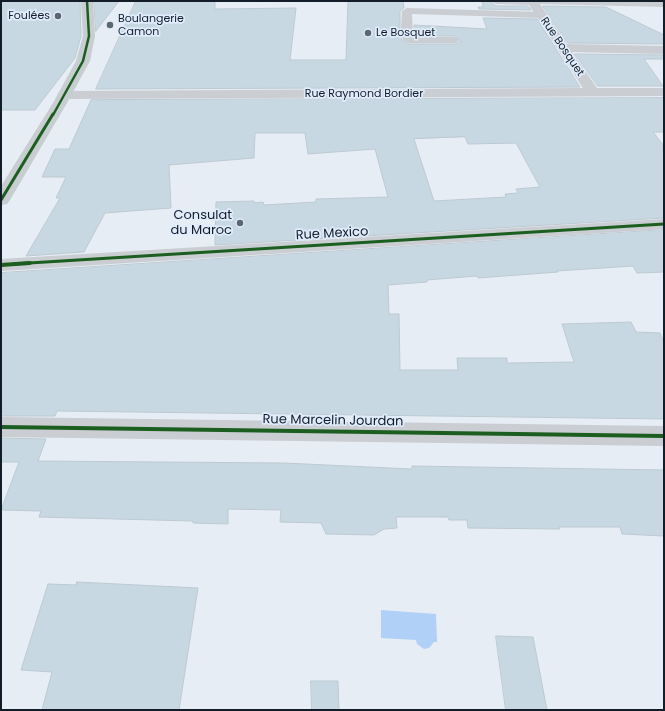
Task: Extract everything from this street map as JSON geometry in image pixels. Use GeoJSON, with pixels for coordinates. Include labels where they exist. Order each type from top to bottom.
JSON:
{"type":"FeatureCollection","features":[{"type":"Feature","properties":{"kind":"main road"},"geometry":{"type":"LineString","coordinates":[[1,200],[76,75],[87,48],[89,36],[87,1]]}},
{"type":"Feature","properties":{"kind":"street"},"geometry":{"type":"LineString","coordinates":[[496,1],[664,4]]}},
{"type":"Feature","properties":{"kind":"street","name":"Rue Bosquet"},"geometry":{"type":"LineString","coordinates":[[535,1],[541,14],[593,92]]}},
{"type":"Feature","properties":{"kind":"street"},"geometry":{"type":"LineString","coordinates":[[563,48],[664,50]]}},
{"type":"Feature","properties":{"kind":"street","name":"Rue Raymond Bordier"},"geometry":{"type":"LineString","coordinates":[[64,95],[664,92]]}},
{"type":"Feature","properties":{"kind":"street","name":"Rue Mexico"},"geometry":{"type":"LineString","coordinates":[[1,265],[664,224]]}},
{"type":"Feature","properties":{"kind":"street","name":"Rue Marcelin Jourdan"},"geometry":{"type":"LineString","coordinates":[[1,427],[664,436]]}},
{"type":"Feature","properties":{"kind":"lane"},"geometry":{"type":"LineString","coordinates":[[456,40],[408,40],[406,29],[407,11],[541,14]]}},
{"type":"Feature","properties":{"kind":"water"},"geometry":{"type":"Polygon","coordinates":[[[381,610],[436,614],[437,642],[434,642],[429,648],[424,649],[417,644],[416,640],[381,638],[381,610]]]}},
{"type":"Feature","properties":{"kind":"building"},"geometry":{"type":"Polygon","coordinates":[[[80,1],[81,36],[75,58],[35,110],[1,110],[1,2],[80,1]]]}},
{"type":"Feature","properties":{"kind":"building"},"geometry":{"type":"Polygon","coordinates":[[[94,1],[119,1],[96,31],[94,1]]]}},
{"type":"Feature","properties":{"kind":"building"},"geometry":{"type":"Polygon","coordinates":[[[136,1],[215,1],[215,9],[296,8],[290,60],[346,60],[348,1],[403,1],[404,8],[400,11],[400,29],[402,40],[408,44],[455,44],[461,41],[455,36],[414,36],[414,25],[487,29],[483,18],[537,19],[580,87],[96,89],[136,1]]]}},
{"type":"Feature","properties":{"kind":"building"},"geometry":{"type":"Polygon","coordinates":[[[482,1],[489,1],[496,6],[528,6],[531,10],[479,9],[478,7],[483,7],[482,1]]]}},
{"type":"Feature","properties":{"kind":"building"},"geometry":{"type":"Polygon","coordinates":[[[543,6],[606,7],[664,35],[664,44],[568,43],[543,6]]]}},
{"type":"Feature","properties":{"kind":"building"},"geometry":{"type":"Polygon","coordinates":[[[575,54],[664,55],[664,59],[644,59],[663,86],[598,86],[575,54]]]}},
{"type":"Feature","properties":{"kind":"building"},"geometry":{"type":"Polygon","coordinates":[[[664,98],[664,132],[653,132],[664,146],[664,218],[215,245],[216,202],[254,201],[254,203],[263,202],[264,205],[316,202],[316,199],[388,197],[375,149],[308,154],[305,133],[255,133],[254,158],[169,165],[171,208],[105,213],[84,252],[26,256],[60,198],[56,198],[66,177],[42,177],[55,149],[69,149],[91,100],[664,98]],[[465,137],[414,139],[434,201],[506,197],[505,194],[518,193],[516,189],[540,187],[516,143],[468,144],[465,137]]]}},
{"type":"Feature","properties":{"kind":"building"},"geometry":{"type":"Polygon","coordinates":[[[664,230],[664,272],[637,273],[633,266],[478,278],[477,276],[388,285],[389,314],[399,314],[400,370],[458,370],[457,358],[507,358],[507,363],[574,362],[562,324],[631,322],[636,332],[660,333],[664,343],[664,419],[57,411],[55,416],[1,416],[1,273],[664,230]]]}},
{"type":"Feature","properties":{"kind":"building"},"geometry":{"type":"Polygon","coordinates":[[[1,438],[46,439],[38,461],[284,463],[412,469],[412,466],[664,470],[664,536],[622,534],[620,527],[559,527],[560,529],[468,528],[467,520],[449,520],[448,517],[396,517],[397,528],[384,529],[374,535],[326,534],[321,523],[280,522],[281,510],[228,509],[228,524],[193,523],[193,521],[39,517],[41,511],[1,510],[19,462],[1,462],[1,438]]]}},
{"type":"Feature","properties":{"kind":"building"},"geometry":{"type":"Polygon","coordinates":[[[77,582],[198,588],[179,710],[42,710],[52,672],[21,670],[48,584],[76,585],[77,582]]]}},
{"type":"Feature","properties":{"kind":"building"},"geometry":{"type":"Polygon","coordinates":[[[496,636],[533,637],[547,710],[506,710],[496,636]]]}},
{"type":"Feature","properties":{"kind":"building"},"geometry":{"type":"Polygon","coordinates":[[[311,681],[338,681],[339,710],[312,710],[311,681]]]}},
{"type":"Feature","properties":{"kind":"cycle path"},"geometry":{"type":"LineString","coordinates":[[1,200],[60,103],[83,61],[89,36],[87,1]]}},
{"type":"Feature","properties":{"kind":"cycle path"},"geometry":{"type":"LineString","coordinates":[[1,265],[664,224]]}},
{"type":"Feature","properties":{"kind":"cycle path"},"geometry":{"type":"LineString","coordinates":[[1,427],[664,436]]}},
{"type":"Feature","properties":{"kind":"place","name":"Foulées"},"geometry":{"type":"Point","coordinates":[58,16]}},
{"type":"Feature","properties":{"kind":"place","name":"Boulangerie Camon"},"geometry":{"type":"Point","coordinates":[110,25]}},
{"type":"Feature","properties":{"kind":"place","name":"Le Bosquet"},"geometry":{"type":"Point","coordinates":[368,33]}},
{"type":"Feature","properties":{"kind":"place","name":"Consulat du Maroc"},"geometry":{"type":"Point","coordinates":[240,223]}}]}
